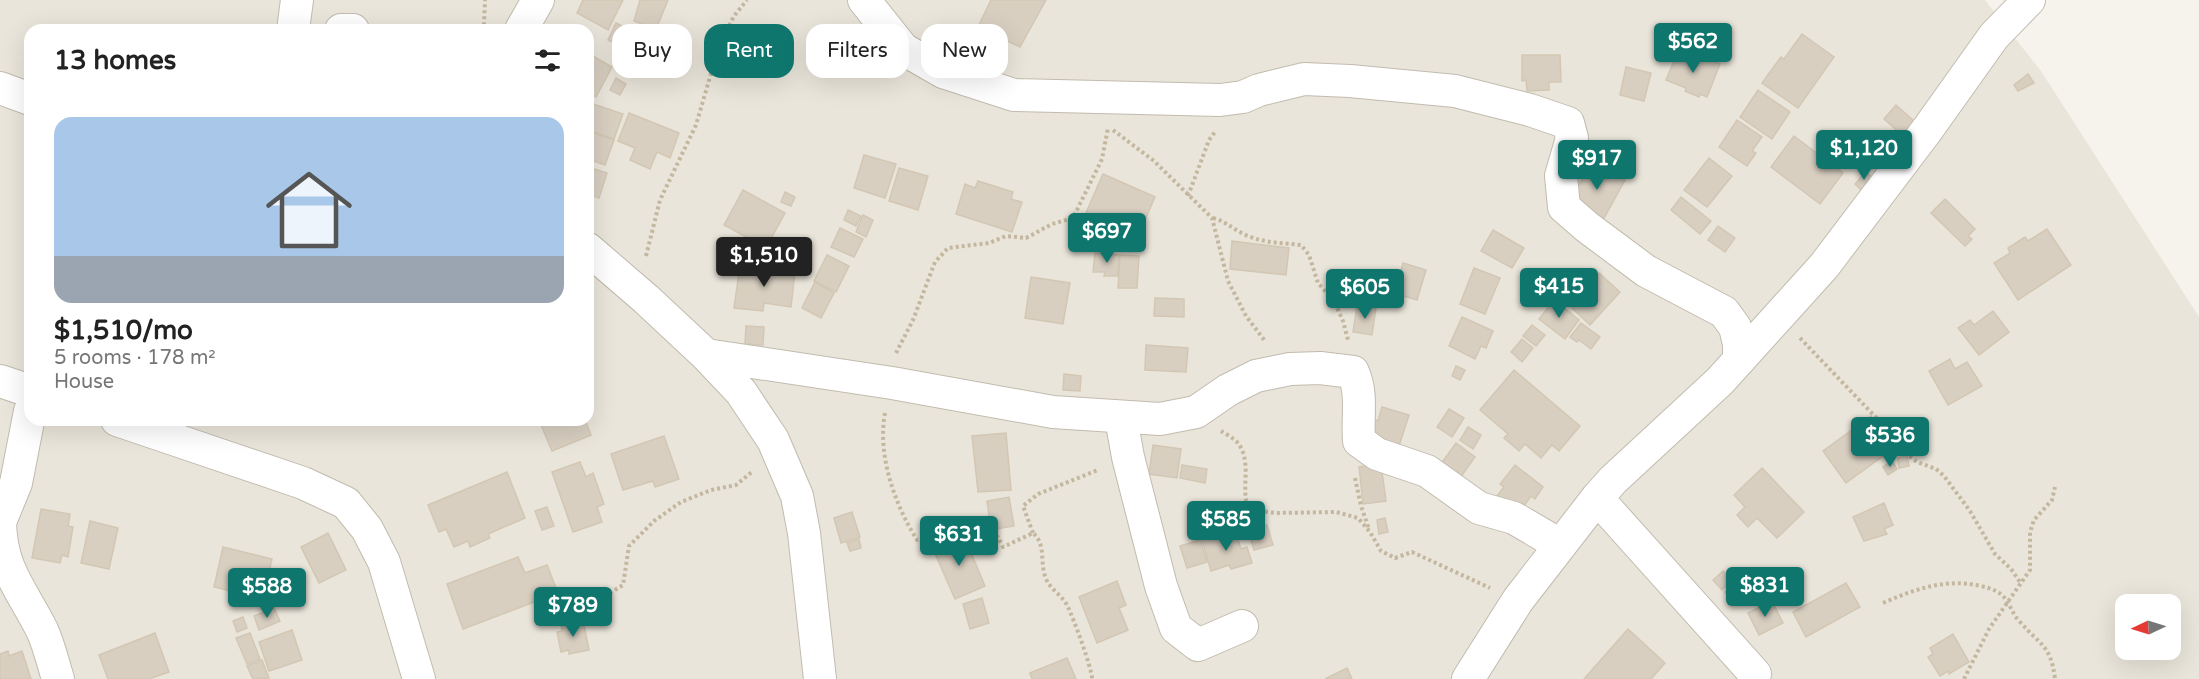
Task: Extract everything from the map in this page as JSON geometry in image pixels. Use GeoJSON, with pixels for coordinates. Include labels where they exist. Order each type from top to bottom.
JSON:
{"type":"FeatureCollection","features":[{"type":"Feature","properties":{"kind":"street"},"geometry":{"type":"LineString","coordinates":[[294,24],[297,0]]}},
{"type":"Feature","properties":{"kind":"street"},"geometry":{"type":"LineString","coordinates":[[524,24],[538,0]]}},
{"type":"Feature","properties":{"kind":"street"},"geometry":{"type":"LineString","coordinates":[[864,0],[903,49],[943,72],[1014,95],[1220,100],[1243,97],[1259,90],[1304,79],[1350,81],[1455,91],[1530,110],[1568,123],[1572,138],[1561,176],[1564,207],[1646,271],[1724,312],[1735,327],[1739,344],[1739,360]]}},
{"type":"Feature","properties":{"kind":"street"},"geometry":{"type":"LineString","coordinates":[[1468,679],[1518,600],[1597,498],[1613,480],[1720,381],[1824,266],[1927,130],[1994,36],[2029,0]]}},
{"type":"Feature","properties":{"kind":"street"},"geometry":{"type":"LineString","coordinates":[[0,88],[24,97]]}},
{"type":"Feature","properties":{"kind":"street"},"geometry":{"type":"LineString","coordinates":[[594,254],[706,355],[741,392],[773,440],[797,496],[804,533],[820,679]]}},
{"type":"Feature","properties":{"kind":"street"},"geometry":{"type":"LineString","coordinates":[[706,355],[892,383],[1042,410],[1121,418],[1160,419],[1196,412],[1228,390],[1256,376],[1290,369],[1320,368],[1353,372],[1360,399],[1357,420],[1359,441],[1377,454],[1426,471],[1479,508],[1514,518],[1560,545]]}},
{"type":"Feature","properties":{"kind":"street"},"geometry":{"type":"LineString","coordinates":[[0,381],[24,389]]}},
{"type":"Feature","properties":{"kind":"street"},"geometry":{"type":"LineString","coordinates":[[1121,418],[1128,458],[1161,586],[1176,628],[1198,645],[1242,626]]}},
{"type":"Feature","properties":{"kind":"street"},"geometry":{"type":"LineString","coordinates":[[27,426],[16,483],[0,522],[1,543],[11,576],[42,631],[58,679]]}},
{"type":"Feature","properties":{"kind":"street"},"geometry":{"type":"LineString","coordinates":[[135,426],[303,483],[346,503],[367,530],[384,562],[419,679]]}},
{"type":"Feature","properties":{"kind":"street"},"geometry":{"type":"LineString","coordinates":[[1597,498],[1755,674]]}},
{"type":"Feature","properties":{"kind":"path"},"geometry":{"type":"LineString","coordinates":[[484,24],[485,0]]}},
{"type":"Feature","properties":{"kind":"path"},"geometry":{"type":"LineString","coordinates":[[646,299],[644,268],[660,200],[696,125],[720,43],[734,16],[747,0]]}},
{"type":"Feature","properties":{"kind":"path"},"geometry":{"type":"LineString","coordinates":[[1087,97],[1115,132],[1154,162],[1212,218],[1220,220],[1244,235],[1262,241],[1301,245],[1309,255],[1318,283],[1334,300],[1343,321],[1353,372]]}},
{"type":"Feature","properties":{"kind":"path"},"geometry":{"type":"LineString","coordinates":[[1188,196],[1209,140],[1216,131]]}},
{"type":"Feature","properties":{"kind":"path"},"geometry":{"type":"LineString","coordinates":[[1212,218],[1222,264],[1238,302],[1268,346],[1290,369]]}},
{"type":"Feature","properties":{"kind":"path"},"geometry":{"type":"LineString","coordinates":[[1779,316],[1858,398],[1899,444],[1900,449],[1917,462],[1936,469],[1944,476],[1970,511],[1995,554],[2011,569],[2020,582]]}},
{"type":"Feature","properties":{"kind":"path"},"geometry":{"type":"LineString","coordinates":[[1196,412],[1238,443],[1245,458],[1246,500],[1261,511],[1275,513],[1336,512],[1358,518],[1370,532],[1381,551],[1395,558],[1412,552],[1518,600]]}},
{"type":"Feature","properties":{"kind":"path"},"geometry":{"type":"LineString","coordinates":[[564,622],[623,585],[629,546],[654,521],[681,502],[711,490],[736,485],[742,481],[762,461],[773,440]]}},
{"type":"Feature","properties":{"kind":"path"},"geometry":{"type":"LineString","coordinates":[[1359,441],[1355,475],[1361,506],[1370,532]]}},
{"type":"Feature","properties":{"kind":"path"},"geometry":{"type":"LineString","coordinates":[[1033,533],[1023,506],[1038,494],[1128,458]]}},
{"type":"Feature","properties":{"kind":"path"},"geometry":{"type":"LineString","coordinates":[[1964,679],[1989,629],[2030,570],[2030,532],[2034,520],[2052,500],[2055,487]]}},
{"type":"Feature","properties":{"kind":"path"},"geometry":{"type":"LineString","coordinates":[[1883,603],[1906,592],[1952,582],[1967,582],[1991,588],[2008,601],[2018,620],[2045,648],[2050,657],[2055,679]]}},
{"type":"Feature","properties":{"kind":"shaded area"},"geometry":{"type":"Polygon","coordinates":[[[0,0],[1985,0],[2041,71],[2199,317],[2199,679],[0,679],[0,0]]]}},
{"type":"Feature","properties":{"kind":"building"},"geometry":{"type":"Polygon","coordinates":[[[583,0],[623,0],[608,30],[577,13],[583,0]]]}},
{"type":"Feature","properties":{"kind":"building"},"geometry":{"type":"Polygon","coordinates":[[[640,0],[668,0],[658,24],[642,24],[634,21],[640,0]]]}},
{"type":"Feature","properties":{"kind":"building"},"geometry":{"type":"Polygon","coordinates":[[[991,0],[1046,0],[1020,47],[1008,41],[1008,24],[979,24],[991,0]]]}},
{"type":"Feature","properties":{"kind":"building"},"geometry":{"type":"Polygon","coordinates":[[[1802,34],[1834,57],[1798,108],[1762,83],[1781,57],[1784,59],[1802,34]]]}},
{"type":"Feature","properties":{"kind":"building"},"geometry":{"type":"Polygon","coordinates":[[[1678,51],[1698,60],[1700,56],[1720,64],[1707,97],[1700,94],[1699,97],[1685,91],[1686,88],[1666,80],[1678,51]]]}},
{"type":"Feature","properties":{"kind":"building"},"geometry":{"type":"Polygon","coordinates":[[[1522,55],[1560,55],[1561,82],[1549,82],[1549,90],[1527,91],[1526,80],[1522,81],[1522,55]]]}},
{"type":"Feature","properties":{"kind":"building"},"geometry":{"type":"Polygon","coordinates":[[[594,56],[612,67],[596,97],[594,96],[594,56]]]}},
{"type":"Feature","properties":{"kind":"building"},"geometry":{"type":"Polygon","coordinates":[[[1626,67],[1651,73],[1644,101],[1620,95],[1626,67]]]}},
{"type":"Feature","properties":{"kind":"building"},"geometry":{"type":"Polygon","coordinates":[[[2028,74],[2034,83],[2018,91],[2014,85],[2028,74]]]}},
{"type":"Feature","properties":{"kind":"building"},"geometry":{"type":"Polygon","coordinates":[[[616,78],[626,84],[620,95],[610,90],[616,78]]]}},
{"type":"Feature","properties":{"kind":"building"},"geometry":{"type":"Polygon","coordinates":[[[1758,90],[1790,112],[1772,139],[1740,117],[1758,90]]]}},
{"type":"Feature","properties":{"kind":"building"},"geometry":{"type":"Polygon","coordinates":[[[594,104],[623,114],[614,139],[594,132],[594,104]]]}},
{"type":"Feature","properties":{"kind":"building"},"geometry":{"type":"Polygon","coordinates":[[[1896,105],[1914,121],[1902,135],[1884,119],[1896,105]]]}},
{"type":"Feature","properties":{"kind":"building"},"geometry":{"type":"Polygon","coordinates":[[[629,113],[679,133],[670,158],[657,152],[650,169],[630,160],[635,148],[618,141],[629,113]]]}},
{"type":"Feature","properties":{"kind":"building"},"geometry":{"type":"Polygon","coordinates":[[[1737,120],[1762,137],[1752,151],[1756,153],[1747,166],[1719,147],[1737,120]]]}},
{"type":"Feature","properties":{"kind":"building"},"geometry":{"type":"Polygon","coordinates":[[[594,133],[614,140],[605,165],[594,161],[594,133]]]}},
{"type":"Feature","properties":{"kind":"building"},"geometry":{"type":"Polygon","coordinates":[[[1794,136],[1843,173],[1820,204],[1771,167],[1794,136]]]}},
{"type":"Feature","properties":{"kind":"building"},"geometry":{"type":"Polygon","coordinates":[[[864,155],[896,164],[885,198],[854,188],[864,155]]]}},
{"type":"Feature","properties":{"kind":"building"},"geometry":{"type":"Polygon","coordinates":[[[1709,158],[1732,176],[1707,207],[1684,190],[1709,158]]]}},
{"type":"Feature","properties":{"kind":"building"},"geometry":{"type":"Polygon","coordinates":[[[1591,162],[1625,180],[1603,220],[1570,202],[1591,162]]]}},
{"type":"Feature","properties":{"kind":"building"},"geometry":{"type":"Polygon","coordinates":[[[899,168],[928,176],[918,210],[889,201],[899,168]]]}},
{"type":"Feature","properties":{"kind":"building"},"geometry":{"type":"Polygon","coordinates":[[[594,169],[607,173],[599,198],[594,196],[594,169]]]}},
{"type":"Feature","properties":{"kind":"building"},"geometry":{"type":"Polygon","coordinates":[[[1866,172],[1873,178],[1861,190],[1855,184],[1866,172]]]}},
{"type":"Feature","properties":{"kind":"building"},"geometry":{"type":"Polygon","coordinates":[[[1103,174],[1155,197],[1139,234],[1115,224],[1114,228],[1085,215],[1103,174]]]}},
{"type":"Feature","properties":{"kind":"building"},"geometry":{"type":"Polygon","coordinates":[[[978,181],[1013,192],[1011,199],[1022,202],[1012,232],[956,214],[965,184],[975,188],[978,181]]]}},
{"type":"Feature","properties":{"kind":"building"},"geometry":{"type":"Polygon","coordinates":[[[743,190],[785,213],[766,248],[724,225],[743,190]]]}},
{"type":"Feature","properties":{"kind":"building"},"geometry":{"type":"Polygon","coordinates":[[[785,192],[795,197],[791,206],[781,202],[785,192]]]}},
{"type":"Feature","properties":{"kind":"building"},"geometry":{"type":"Polygon","coordinates":[[[1681,197],[1711,221],[1700,234],[1671,210],[1681,197]]]}},
{"type":"Feature","properties":{"kind":"building"},"geometry":{"type":"Polygon","coordinates":[[[1945,199],[1975,229],[1968,236],[1972,239],[1965,246],[1931,213],[1945,199]]]}},
{"type":"Feature","properties":{"kind":"building"},"geometry":{"type":"Polygon","coordinates":[[[848,210],[861,216],[856,226],[844,220],[848,210]]]}},
{"type":"Feature","properties":{"kind":"building"},"geometry":{"type":"Polygon","coordinates":[[[863,215],[873,220],[866,237],[856,232],[863,215]]]}},
{"type":"Feature","properties":{"kind":"building"},"geometry":{"type":"Polygon","coordinates":[[[1718,226],[1735,238],[1725,252],[1708,240],[1718,226]]]}},
{"type":"Feature","properties":{"kind":"building"},"geometry":{"type":"Polygon","coordinates":[[[840,228],[863,239],[854,257],[831,247],[840,228]]]}},
{"type":"Feature","properties":{"kind":"building"},"geometry":{"type":"Polygon","coordinates":[[[2047,229],[2071,265],[2018,300],[1994,263],[2010,253],[2008,248],[2025,237],[2028,241],[2047,229]]]}},
{"type":"Feature","properties":{"kind":"building"},"geometry":{"type":"Polygon","coordinates":[[[1493,230],[1524,248],[1512,268],[1481,251],[1493,230]]]}},
{"type":"Feature","properties":{"kind":"building"},"geometry":{"type":"Polygon","coordinates":[[[1232,241],[1289,248],[1286,275],[1230,269],[1232,241]]]}},
{"type":"Feature","properties":{"kind":"building"},"geometry":{"type":"Polygon","coordinates":[[[1095,253],[1119,255],[1118,276],[1104,276],[1105,272],[1093,272],[1095,253]]]}},
{"type":"Feature","properties":{"kind":"building"},"geometry":{"type":"Polygon","coordinates":[[[827,255],[849,266],[836,292],[814,281],[827,255]]]}},
{"type":"Feature","properties":{"kind":"building"},"geometry":{"type":"Polygon","coordinates":[[[1120,255],[1139,256],[1137,288],[1118,288],[1120,255]]]}},
{"type":"Feature","properties":{"kind":"building"},"geometry":{"type":"Polygon","coordinates":[[[1403,263],[1426,270],[1417,300],[1394,293],[1403,263]]]}},
{"type":"Feature","properties":{"kind":"building"},"geometry":{"type":"Polygon","coordinates":[[[740,265],[795,272],[791,307],[764,303],[763,311],[734,308],[740,265]]]}},
{"type":"Feature","properties":{"kind":"building"},"geometry":{"type":"Polygon","coordinates":[[[1474,268],[1500,278],[1485,314],[1460,304],[1474,268]]]}},
{"type":"Feature","properties":{"kind":"building"},"geometry":{"type":"Polygon","coordinates":[[[1599,273],[1620,292],[1590,325],[1570,306],[1599,273]]]}},
{"type":"Feature","properties":{"kind":"building"},"geometry":{"type":"Polygon","coordinates":[[[1031,277],[1070,283],[1063,324],[1025,318],[1031,277]]]}},
{"type":"Feature","properties":{"kind":"building"},"geometry":{"type":"Polygon","coordinates":[[[815,282],[834,293],[821,318],[802,308],[815,282]]]}},
{"type":"Feature","properties":{"kind":"building"},"geometry":{"type":"Polygon","coordinates":[[[1155,298],[1184,299],[1184,317],[1154,316],[1155,298]]]}},
{"type":"Feature","properties":{"kind":"building"},"geometry":{"type":"Polygon","coordinates":[[[1554,300],[1579,320],[1565,339],[1539,319],[1554,300]]]}},
{"type":"Feature","properties":{"kind":"building"},"geometry":{"type":"Polygon","coordinates":[[[1357,306],[1376,308],[1372,335],[1353,332],[1357,306]]]}},
{"type":"Feature","properties":{"kind":"building"},"geometry":{"type":"Polygon","coordinates":[[[1993,311],[2009,332],[1979,355],[1958,328],[1970,320],[1974,325],[1993,311]]]}},
{"type":"Feature","properties":{"kind":"building"},"geometry":{"type":"Polygon","coordinates":[[[1462,317],[1493,331],[1486,348],[1481,346],[1475,359],[1449,346],[1462,317]]]}},
{"type":"Feature","properties":{"kind":"building"},"geometry":{"type":"Polygon","coordinates":[[[1581,323],[1600,337],[1591,349],[1579,340],[1577,342],[1570,337],[1581,323]]]}},
{"type":"Feature","properties":{"kind":"building"},"geometry":{"type":"Polygon","coordinates":[[[1532,325],[1545,335],[1536,346],[1523,336],[1532,325]]]}},
{"type":"Feature","properties":{"kind":"building"},"geometry":{"type":"Polygon","coordinates":[[[746,326],[764,327],[763,345],[745,344],[746,326]]]}},
{"type":"Feature","properties":{"kind":"building"},"geometry":{"type":"Polygon","coordinates":[[[1522,339],[1533,348],[1522,362],[1511,352],[1522,339]]]}},
{"type":"Feature","properties":{"kind":"building"},"geometry":{"type":"Polygon","coordinates":[[[1146,345],[1188,348],[1186,372],[1145,370],[1146,345]]]}},
{"type":"Feature","properties":{"kind":"building"},"geometry":{"type":"Polygon","coordinates":[[[1950,359],[1955,369],[1967,362],[1982,386],[1948,405],[1929,371],[1950,359]]]}},
{"type":"Feature","properties":{"kind":"building"},"geometry":{"type":"Polygon","coordinates":[[[1456,366],[1465,370],[1460,380],[1452,376],[1456,366]]]}},
{"type":"Feature","properties":{"kind":"building"},"geometry":{"type":"Polygon","coordinates":[[[1514,370],[1580,426],[1559,451],[1552,445],[1541,458],[1525,444],[1519,451],[1504,438],[1508,434],[1480,410],[1514,370]]]}},
{"type":"Feature","properties":{"kind":"building"},"geometry":{"type":"Polygon","coordinates":[[[1064,374],[1081,376],[1080,391],[1063,390],[1064,374]]]}},
{"type":"Feature","properties":{"kind":"building"},"geometry":{"type":"Polygon","coordinates":[[[1382,407],[1409,415],[1399,446],[1368,436],[1374,419],[1378,421],[1382,407]]]}},
{"type":"Feature","properties":{"kind":"building"},"geometry":{"type":"Polygon","coordinates":[[[1449,409],[1464,418],[1452,437],[1437,427],[1449,409]]]}},
{"type":"Feature","properties":{"kind":"building"},"geometry":{"type":"Polygon","coordinates":[[[1871,416],[1894,448],[1846,483],[1823,451],[1871,416]]]}},
{"type":"Feature","properties":{"kind":"building"},"geometry":{"type":"Polygon","coordinates":[[[542,426],[587,426],[591,435],[552,451],[542,426]]]}},
{"type":"Feature","properties":{"kind":"building"},"geometry":{"type":"Polygon","coordinates":[[[1468,427],[1481,435],[1473,449],[1460,440],[1468,427]]]}},
{"type":"Feature","properties":{"kind":"building"},"geometry":{"type":"Polygon","coordinates":[[[1006,433],[1011,490],[978,492],[972,436],[1006,433]]]}},
{"type":"Feature","properties":{"kind":"building"},"geometry":{"type":"Polygon","coordinates":[[[664,436],[679,479],[655,487],[653,481],[623,490],[611,454],[664,436]]]}},
{"type":"Feature","properties":{"kind":"building"},"geometry":{"type":"Polygon","coordinates":[[[1456,443],[1475,457],[1455,485],[1435,472],[1456,443]]]}},
{"type":"Feature","properties":{"kind":"building"},"geometry":{"type":"Polygon","coordinates":[[[1153,445],[1181,449],[1177,478],[1149,474],[1153,445]]]}},
{"type":"Feature","properties":{"kind":"building"},"geometry":{"type":"Polygon","coordinates":[[[1907,456],[1909,466],[1899,468],[1898,458],[1907,456]]]}},
{"type":"Feature","properties":{"kind":"building"},"geometry":{"type":"Polygon","coordinates":[[[1892,461],[1897,469],[1888,475],[1883,467],[1892,461]]]}},
{"type":"Feature","properties":{"kind":"building"},"geometry":{"type":"Polygon","coordinates":[[[580,462],[586,477],[593,473],[604,504],[597,507],[602,522],[573,532],[552,472],[580,462]]]}},
{"type":"Feature","properties":{"kind":"building"},"geometry":{"type":"Polygon","coordinates":[[[1381,464],[1386,501],[1363,504],[1359,467],[1381,464]]]}},
{"type":"Feature","properties":{"kind":"building"},"geometry":{"type":"Polygon","coordinates":[[[1182,465],[1207,469],[1205,483],[1180,478],[1182,465]]]}},
{"type":"Feature","properties":{"kind":"building"},"geometry":{"type":"Polygon","coordinates":[[[1515,465],[1543,487],[1535,499],[1531,496],[1518,514],[1496,497],[1504,487],[1500,484],[1515,465]]]}},
{"type":"Feature","properties":{"kind":"building"},"geometry":{"type":"Polygon","coordinates":[[[1762,468],[1804,512],[1777,538],[1757,518],[1748,527],[1737,515],[1745,507],[1734,495],[1762,468]]]}},
{"type":"Feature","properties":{"kind":"building"},"geometry":{"type":"Polygon","coordinates":[[[507,472],[525,518],[488,534],[490,538],[470,547],[468,541],[454,547],[446,529],[439,532],[428,505],[507,472]]]}},
{"type":"Feature","properties":{"kind":"building"},"geometry":{"type":"Polygon","coordinates":[[[1009,497],[1014,526],[991,530],[987,501],[1009,497]]]}},
{"type":"Feature","properties":{"kind":"building"},"geometry":{"type":"Polygon","coordinates":[[[1884,503],[1893,525],[1884,529],[1887,534],[1864,541],[1853,517],[1884,503]]]}},
{"type":"Feature","properties":{"kind":"building"},"geometry":{"type":"Polygon","coordinates":[[[547,507],[554,526],[542,530],[535,511],[547,507]]]}},
{"type":"Feature","properties":{"kind":"building"},"geometry":{"type":"Polygon","coordinates":[[[41,509],[70,514],[68,526],[73,527],[68,557],[62,555],[60,563],[32,558],[41,509]]]}},
{"type":"Feature","properties":{"kind":"building"},"geometry":{"type":"Polygon","coordinates":[[[852,512],[860,537],[841,543],[834,518],[852,512]]]}},
{"type":"Feature","properties":{"kind":"building"},"geometry":{"type":"Polygon","coordinates":[[[1385,518],[1388,532],[1379,534],[1377,520],[1385,518]]]}},
{"type":"Feature","properties":{"kind":"building"},"geometry":{"type":"Polygon","coordinates":[[[90,521],[118,528],[109,569],[81,563],[90,521]]]}},
{"type":"Feature","properties":{"kind":"building"},"geometry":{"type":"Polygon","coordinates":[[[1267,525],[1273,545],[1254,550],[1248,531],[1267,525]]]}},
{"type":"Feature","properties":{"kind":"building"},"geometry":{"type":"Polygon","coordinates":[[[1235,530],[1241,549],[1247,547],[1252,563],[1231,569],[1229,565],[1211,571],[1202,540],[1235,530]]]}},
{"type":"Feature","properties":{"kind":"building"},"geometry":{"type":"Polygon","coordinates":[[[328,533],[346,570],[319,583],[301,547],[328,533]]]}},
{"type":"Feature","properties":{"kind":"building"},"geometry":{"type":"Polygon","coordinates":[[[964,536],[985,586],[955,599],[933,549],[964,536]]]}},
{"type":"Feature","properties":{"kind":"building"},"geometry":{"type":"Polygon","coordinates":[[[859,539],[861,548],[850,551],[847,543],[859,539]]]}},
{"type":"Feature","properties":{"kind":"building"},"geometry":{"type":"Polygon","coordinates":[[[1200,540],[1207,562],[1187,568],[1180,546],[1200,540]]]}},
{"type":"Feature","properties":{"kind":"building"},"geometry":{"type":"Polygon","coordinates":[[[223,547],[272,559],[264,594],[232,587],[231,591],[214,587],[223,547]]]}},
{"type":"Feature","properties":{"kind":"building"},"geometry":{"type":"Polygon","coordinates":[[[518,557],[525,573],[547,565],[558,593],[463,629],[447,584],[518,557]]]}},
{"type":"Feature","properties":{"kind":"building"},"geometry":{"type":"Polygon","coordinates":[[[1723,571],[1732,581],[1722,590],[1713,580],[1723,571]]]}},
{"type":"Feature","properties":{"kind":"building"},"geometry":{"type":"Polygon","coordinates":[[[1117,581],[1126,605],[1119,608],[1128,630],[1097,643],[1079,597],[1117,581]]]}},
{"type":"Feature","properties":{"kind":"building"},"geometry":{"type":"Polygon","coordinates":[[[1735,582],[1744,593],[1734,602],[1725,592],[1735,582]]]}},
{"type":"Feature","properties":{"kind":"building"},"geometry":{"type":"Polygon","coordinates":[[[1846,583],[1860,607],[1806,637],[1793,612],[1846,583]]]}},
{"type":"Feature","properties":{"kind":"building"},"geometry":{"type":"Polygon","coordinates":[[[982,598],[989,623],[970,629],[963,604],[982,598]]]}},
{"type":"Feature","properties":{"kind":"building"},"geometry":{"type":"Polygon","coordinates":[[[1772,601],[1783,623],[1759,635],[1748,613],[1772,601]]]}},
{"type":"Feature","properties":{"kind":"building"},"geometry":{"type":"Polygon","coordinates":[[[274,608],[280,621],[259,630],[254,616],[274,608]]]}},
{"type":"Feature","properties":{"kind":"building"},"geometry":{"type":"Polygon","coordinates":[[[243,617],[247,628],[237,632],[233,621],[243,617]]]}},
{"type":"Feature","properties":{"kind":"building"},"geometry":{"type":"Polygon","coordinates":[[[583,620],[589,650],[569,654],[569,650],[561,652],[557,632],[562,631],[561,625],[583,620]]]}},
{"type":"Feature","properties":{"kind":"building"},"geometry":{"type":"Polygon","coordinates":[[[1628,629],[1665,663],[1651,679],[1584,679],[1628,629]]]}},
{"type":"Feature","properties":{"kind":"building"},"geometry":{"type":"Polygon","coordinates":[[[292,630],[302,660],[269,671],[259,642],[292,630]]]}},
{"type":"Feature","properties":{"kind":"building"},"geometry":{"type":"Polygon","coordinates":[[[155,633],[169,672],[149,679],[108,679],[99,655],[155,633]]]}},
{"type":"Feature","properties":{"kind":"building"},"geometry":{"type":"Polygon","coordinates":[[[250,633],[260,659],[247,664],[236,638],[250,633]]]}},
{"type":"Feature","properties":{"kind":"building"},"geometry":{"type":"Polygon","coordinates":[[[1953,634],[1969,662],[1949,674],[1948,671],[1940,676],[1928,657],[1933,654],[1930,648],[1953,634]]]}},
{"type":"Feature","properties":{"kind":"building"},"geometry":{"type":"Polygon","coordinates":[[[8,651],[9,656],[22,651],[31,679],[0,679],[0,654],[8,651]]]}},
{"type":"Feature","properties":{"kind":"building"},"geometry":{"type":"Polygon","coordinates":[[[1067,658],[1076,679],[1032,679],[1030,673],[1067,658]]]}},
{"type":"Feature","properties":{"kind":"building"},"geometry":{"type":"Polygon","coordinates":[[[262,660],[269,678],[253,679],[247,666],[262,660]]]}},
{"type":"Feature","properties":{"kind":"building"},"geometry":{"type":"Polygon","coordinates":[[[1347,668],[1352,679],[1325,679],[1347,668]]]}}]}
